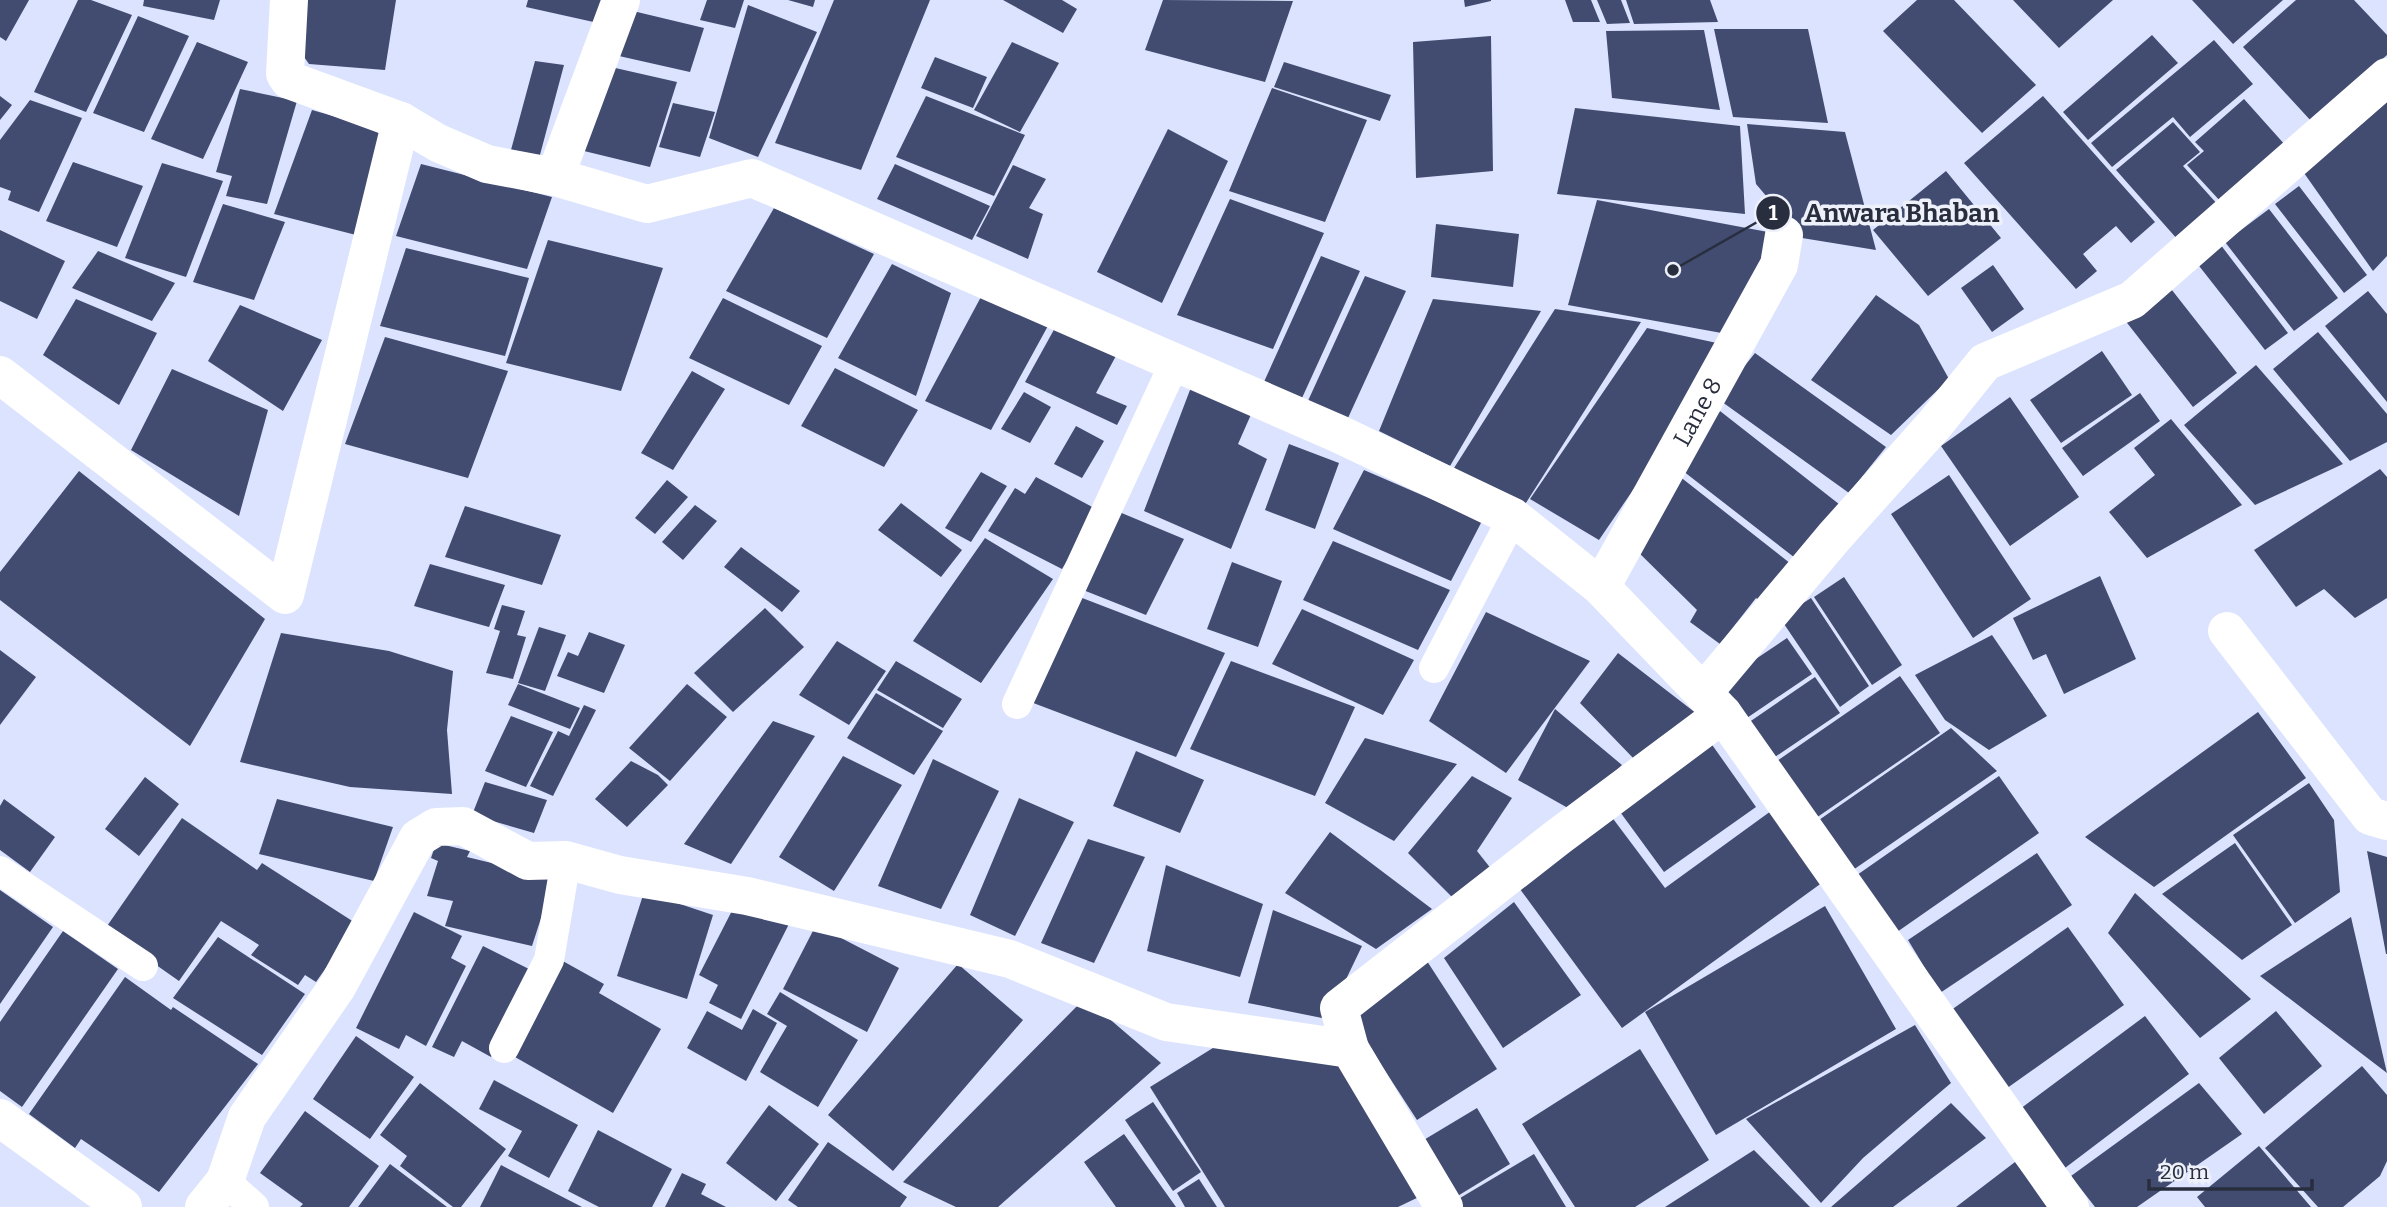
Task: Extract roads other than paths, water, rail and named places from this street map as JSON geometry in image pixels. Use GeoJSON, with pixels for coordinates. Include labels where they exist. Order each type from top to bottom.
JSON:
{"type":"FeatureCollection","features":[{"type":"Feature","properties":{"kind":"street"},"geometry":{"type":"LineString","coordinates":[[289,0],[285,74],[289,80],[401,121],[439,143],[488,164],[555,177],[647,204],[752,178],[1355,441],[1513,517],[1601,587],[1713,704],[2070,1207]]}},
{"type":"Feature","properties":{"kind":"street"},"geometry":{"type":"LineString","coordinates":[[555,177],[621,0]]}},
{"type":"Feature","properties":{"kind":"street"},"geometry":{"type":"LineString","coordinates":[[1444,1207],[1350,1049],[1339,1008],[1558,837],[1713,704],[1834,537],[1935,424],[1985,362],[2132,300],[2387,77]]}},
{"type":"Feature","properties":{"kind":"street"},"geometry":{"type":"LineString","coordinates":[[0,375],[285,595],[401,121]]}},
{"type":"Feature","properties":{"kind":"street","name":"Lane 8"},"geometry":{"type":"LineString","coordinates":[[1601,587],[1779,264],[1784,235]]}},
{"type":"Feature","properties":{"kind":"street"},"geometry":{"type":"LineString","coordinates":[[2227,631],[2370,816],[2387,821]]}},
{"type":"Feature","properties":{"kind":"street"},"geometry":{"type":"LineString","coordinates":[[214,1194],[247,1116],[337,987],[418,838],[436,827],[463,826],[528,861],[566,860],[620,875],[747,896],[1010,959],[1167,1022],[1350,1049]]}},
{"type":"Feature","properties":{"kind":"street"},"geometry":{"type":"LineString","coordinates":[[0,1118],[123,1207]]}},
{"type":"Feature","properties":{"kind":"lane"},"geometry":{"type":"LineString","coordinates":[[1017,704],[1175,362]]}},
{"type":"Feature","properties":{"kind":"lane"},"geometry":{"type":"LineString","coordinates":[[1434,668],[1513,517]]}},
{"type":"Feature","properties":{"kind":"lane"},"geometry":{"type":"LineString","coordinates":[[504,1048],[549,960],[566,860]]}},
{"type":"Feature","properties":{"kind":"lane"},"geometry":{"type":"LineString","coordinates":[[0,871],[143,966]]}},
{"type":"Feature","properties":{"kind":"lane"},"geometry":{"type":"LineString","coordinates":[[214,1194],[254,1207]]}},
{"type":"Feature","properties":{"kind":"place","name":"Anwara Bhaban"},"geometry":{"type":"Point","coordinates":[1673,270]}}]}
